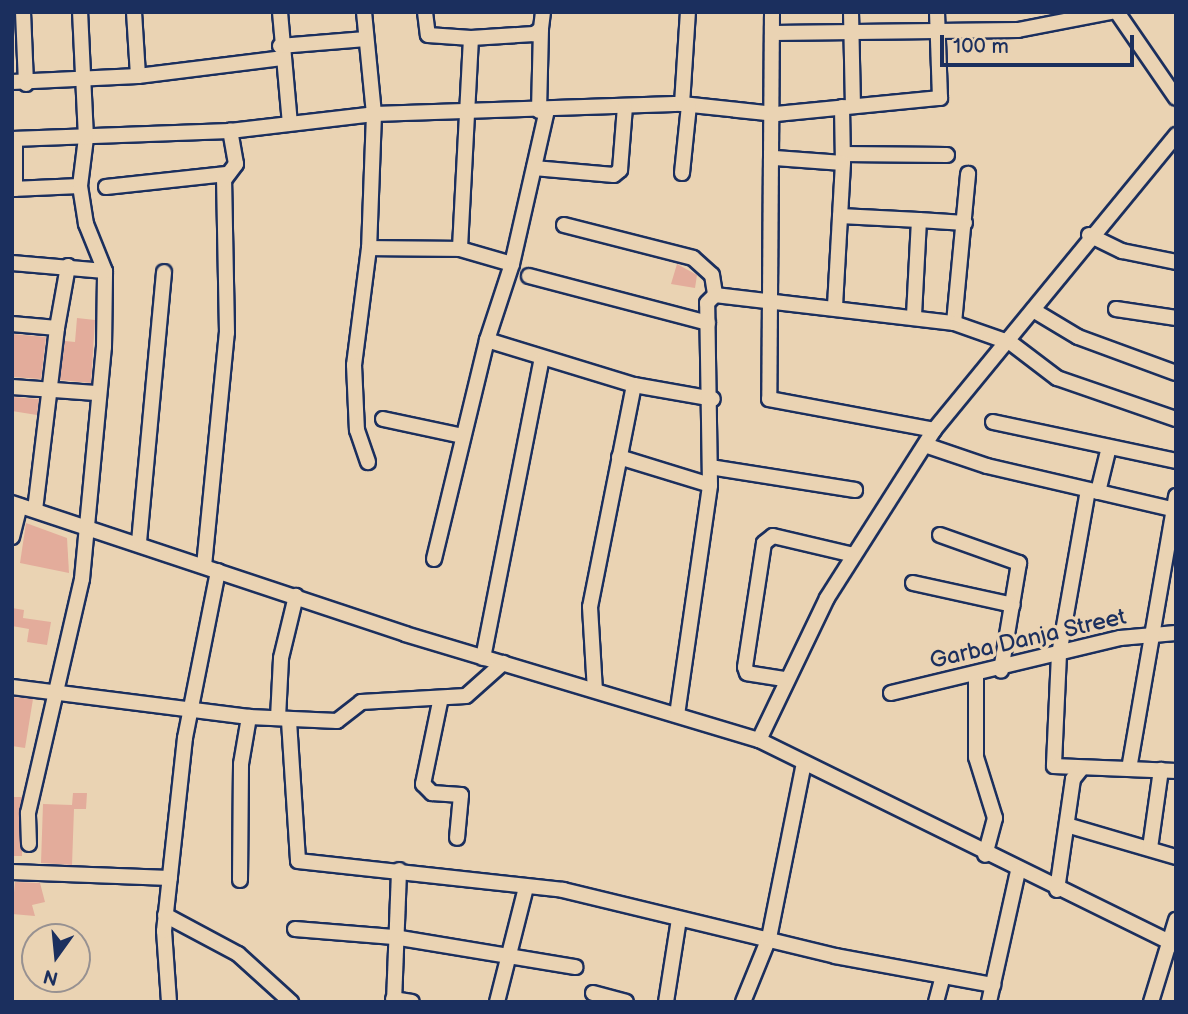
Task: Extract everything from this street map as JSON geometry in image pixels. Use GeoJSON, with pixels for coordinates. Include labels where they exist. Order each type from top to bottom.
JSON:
{"type":"FeatureCollection","features":[{"type":"Feature","properties":{"kind":"street"},"geometry":{"type":"LineString","coordinates":[[23,12],[19,83],[138,76],[366,39]]}},
{"type":"Feature","properties":{"kind":"street"},"geometry":{"type":"LineString","coordinates":[[29,844],[28,813],[57,694],[89,526],[105,271],[86,224],[80,186],[86,138],[80,12]]}},
{"type":"Feature","properties":{"kind":"street"},"geometry":{"type":"LineString","coordinates":[[134,12],[138,76]]}},
{"type":"Feature","properties":{"kind":"street"},"geometry":{"type":"LineString","coordinates":[[280,12],[281,52],[290,123]]}},
{"type":"Feature","properties":{"kind":"street"},"geometry":{"type":"LineString","coordinates":[[364,12],[374,114],[369,248],[354,365],[357,430],[368,462]]}},
{"type":"Feature","properties":{"kind":"street"},"geometry":{"type":"LineString","coordinates":[[425,12],[428,34],[471,38],[541,29]]}},
{"type":"Feature","properties":{"kind":"street"},"geometry":{"type":"LineString","coordinates":[[433,559],[487,340],[512,264],[534,168],[543,110],[543,12]]}},
{"type":"Feature","properties":{"kind":"street"},"geometry":{"type":"LineString","coordinates":[[682,173],[688,12]]}},
{"type":"Feature","properties":{"kind":"street"},"geometry":{"type":"LineString","coordinates":[[772,12],[776,114],[771,403],[872,415],[934,430]]}},
{"type":"Feature","properties":{"kind":"street"},"geometry":{"type":"LineString","coordinates":[[835,307],[853,33],[852,12]]}},
{"type":"Feature","properties":{"kind":"street"},"geometry":{"type":"LineString","coordinates":[[80,186],[13,189],[14,139],[230,131],[374,114],[466,114],[685,105],[776,114],[944,97],[937,12]]}},
{"type":"Feature","properties":{"kind":"street"},"geometry":{"type":"LineString","coordinates":[[773,33],[940,34],[1018,30],[1111,12]]}},
{"type":"Feature","properties":{"kind":"street"},"geometry":{"type":"LineString","coordinates":[[1117,12],[1176,98]]}},
{"type":"Feature","properties":{"kind":"street"},"geometry":{"type":"LineString","coordinates":[[460,249],[471,38]]}},
{"type":"Feature","properties":{"kind":"street"},"geometry":{"type":"LineString","coordinates":[[534,168],[614,175],[620,170],[625,106]]}},
{"type":"Feature","properties":{"kind":"street"},"geometry":{"type":"LineString","coordinates":[[106,187],[226,174],[236,164],[230,131]]}},
{"type":"Feature","properties":{"kind":"street"},"geometry":{"type":"LineString","coordinates":[[759,740],[785,679],[854,555],[934,430],[1011,343],[1089,235],[1176,135]]}},
{"type":"Feature","properties":{"kind":"street"},"geometry":{"type":"LineString","coordinates":[[775,158],[843,159],[947,155]]}},
{"type":"Feature","properties":{"kind":"street"},"geometry":{"type":"LineString","coordinates":[[204,566],[227,333],[226,174]]}},
{"type":"Feature","properties":{"kind":"street"},"geometry":{"type":"LineString","coordinates":[[954,323],[968,174]]}},
{"type":"Feature","properties":{"kind":"street"},"geometry":{"type":"LineString","coordinates":[[840,216],[965,223]]}},
{"type":"Feature","properties":{"kind":"street"},"geometry":{"type":"LineString","coordinates":[[914,316],[919,220]]}},
{"type":"Feature","properties":{"kind":"street"},"geometry":{"type":"LineString","coordinates":[[564,225],[693,258],[712,275],[715,295]]}},
{"type":"Feature","properties":{"kind":"street"},"geometry":{"type":"LineString","coordinates":[[1089,235],[1122,251],[1176,262]]}},
{"type":"Feature","properties":{"kind":"street"},"geometry":{"type":"LineString","coordinates":[[369,248],[460,249],[512,264]]}},
{"type":"Feature","properties":{"kind":"street"},"geometry":{"type":"LineString","coordinates":[[12,263],[105,271]]}},
{"type":"Feature","properties":{"kind":"street"},"geometry":{"type":"LineString","coordinates":[[35,510],[57,328],[68,266]]}},
{"type":"Feature","properties":{"kind":"street"},"geometry":{"type":"LineString","coordinates":[[139,542],[164,272]]}},
{"type":"Feature","properties":{"kind":"street"},"geometry":{"type":"LineString","coordinates":[[529,276],[708,323]]}},
{"type":"Feature","properties":{"kind":"street"},"geometry":{"type":"LineString","coordinates":[[715,295],[914,316],[954,323],[1011,343],[1046,374],[1176,419]]}},
{"type":"Feature","properties":{"kind":"street"},"geometry":{"type":"LineString","coordinates":[[677,715],[710,485],[713,400],[707,303],[715,295]]}},
{"type":"Feature","properties":{"kind":"street"},"geometry":{"type":"LineString","coordinates":[[1116,309],[1176,318]]}},
{"type":"Feature","properties":{"kind":"street"},"geometry":{"type":"LineString","coordinates":[[1034,310],[1084,340],[1176,373]]}},
{"type":"Feature","properties":{"kind":"street"},"geometry":{"type":"LineString","coordinates":[[12,324],[57,328]]}},
{"type":"Feature","properties":{"kind":"street"},"geometry":{"type":"LineString","coordinates":[[487,340],[541,361],[634,385],[713,400]]}},
{"type":"Feature","properties":{"kind":"street"},"geometry":{"type":"LineString","coordinates":[[483,658],[541,361]]}},
{"type":"Feature","properties":{"kind":"street"},"geometry":{"type":"LineString","coordinates":[[595,690],[590,607],[634,385]]}},
{"type":"Feature","properties":{"kind":"street"},"geometry":{"type":"LineString","coordinates":[[12,387],[96,393]]}},
{"type":"Feature","properties":{"kind":"street"},"geometry":{"type":"LineString","coordinates":[[383,419],[463,436]]}},
{"type":"Feature","properties":{"kind":"street"},"geometry":{"type":"LineString","coordinates":[[993,422],[1176,461]]}},
{"type":"Feature","properties":{"kind":"street"},"geometry":{"type":"LineString","coordinates":[[925,445],[1093,491],[1175,505],[1129,769]]}},
{"type":"Feature","properties":{"kind":"street"},"geometry":{"type":"LineString","coordinates":[[1109,447],[1093,491],[1059,654],[1055,766],[1168,770],[1150,848]]}},
{"type":"Feature","properties":{"kind":"street"},"geometry":{"type":"LineString","coordinates":[[619,457],[710,485]]}},
{"type":"Feature","properties":{"kind":"street"},"geometry":{"type":"LineString","coordinates":[[710,467],[855,490]]}},
{"type":"Feature","properties":{"kind":"street"},"geometry":{"type":"LineString","coordinates":[[12,537],[16,505],[139,542],[218,571],[483,658],[759,740],[1018,872],[1172,943]]}},
{"type":"Feature","properties":{"kind":"street"},"geometry":{"type":"LineString","coordinates":[[940,535],[1019,563],[1001,670]]}},
{"type":"Feature","properties":{"kind":"street"},"geometry":{"type":"LineString","coordinates":[[785,679],[747,673],[745,667],[764,543],[773,536],[854,555]]}},
{"type":"Feature","properties":{"kind":"street"},"geometry":{"type":"LineString","coordinates":[[173,1000],[165,915],[189,706],[205,658],[218,571]]}},
{"type":"Feature","properties":{"kind":"street"},"geometry":{"type":"LineString","coordinates":[[913,583],[1013,605]]}},
{"type":"Feature","properties":{"kind":"street"},"geometry":{"type":"LineString","coordinates":[[296,596],[281,658],[284,720],[298,860],[526,887],[993,985]]}},
{"type":"Feature","properties":{"kind":"street","name":"Garba Danja Street"},"geometry":{"type":"LineString","coordinates":[[891,693],[976,676],[1154,633],[1176,633]]}},
{"type":"Feature","properties":{"kind":"street"},"geometry":{"type":"LineString","coordinates":[[12,687],[57,694],[189,706],[249,717],[337,721],[361,702],[440,702],[466,696],[503,663]]}},
{"type":"Feature","properties":{"kind":"street"},"geometry":{"type":"LineString","coordinates":[[976,676],[976,757],[995,818],[985,855]]}},
{"type":"Feature","properties":{"kind":"street"},"geometry":{"type":"LineString","coordinates":[[440,702],[422,784],[432,793],[461,795],[457,838]]}},
{"type":"Feature","properties":{"kind":"street"},"geometry":{"type":"LineString","coordinates":[[240,880],[241,764],[249,717]]}},
{"type":"Feature","properties":{"kind":"street"},"geometry":{"type":"LineString","coordinates":[[743,1002],[769,938],[804,763]]}},
{"type":"Feature","properties":{"kind":"street"},"geometry":{"type":"LineString","coordinates":[[1057,890],[1070,826],[1073,779],[1081,769]]}},
{"type":"Feature","properties":{"kind":"street"},"geometry":{"type":"LineString","coordinates":[[1070,826],[1176,857]]}},
{"type":"Feature","properties":{"kind":"street"},"geometry":{"type":"LineString","coordinates":[[399,870],[393,1000],[412,1002]]}},
{"type":"Feature","properties":{"kind":"street"},"geometry":{"type":"LineString","coordinates":[[12,872],[170,878]]}},
{"type":"Feature","properties":{"kind":"street"},"geometry":{"type":"LineString","coordinates":[[989,1002],[1018,872]]}},
{"type":"Feature","properties":{"kind":"street"},"geometry":{"type":"LineString","coordinates":[[497,1002],[514,956],[526,887]]}},
{"type":"Feature","properties":{"kind":"street"},"geometry":{"type":"LineString","coordinates":[[165,915],[238,954],[291,1002]]}},
{"type":"Feature","properties":{"kind":"street"},"geometry":{"type":"LineString","coordinates":[[666,1002],[679,919]]}},
{"type":"Feature","properties":{"kind":"street"},"geometry":{"type":"LineString","coordinates":[[1151,1002],[1172,943],[1176,920]]}},
{"type":"Feature","properties":{"kind":"street"},"geometry":{"type":"LineString","coordinates":[[295,929],[394,937],[576,967]]}},
{"type":"Feature","properties":{"kind":"street"},"geometry":{"type":"LineString","coordinates":[[936,1002],[943,976]]}},
{"type":"Feature","properties":{"kind":"street"},"geometry":{"type":"LineString","coordinates":[[593,993],[626,1002]]}},
{"type":"Feature","properties":{"kind":"building"},"geometry":{"type":"Polygon","coordinates":[[[677,264],[697,275],[695,288],[671,284],[677,264]]]}},
{"type":"Feature","properties":{"kind":"building"},"geometry":{"type":"Polygon","coordinates":[[[77,318],[95,320],[91,383],[60,380],[65,341],[75,342],[77,318]]]}},
{"type":"Feature","properties":{"kind":"building"},"geometry":{"type":"Polygon","coordinates":[[[12,334],[46,337],[41,379],[12,377],[12,334]]]}},
{"type":"Feature","properties":{"kind":"building"},"geometry":{"type":"Polygon","coordinates":[[[12,397],[39,399],[37,415],[12,411],[12,397]]]}},
{"type":"Feature","properties":{"kind":"building"},"geometry":{"type":"Polygon","coordinates":[[[26,523],[67,538],[69,573],[20,563],[26,523]]]}},
{"type":"Feature","properties":{"kind":"building"},"geometry":{"type":"Polygon","coordinates":[[[12,608],[24,610],[23,618],[51,622],[47,645],[27,642],[29,629],[12,626],[12,608]]]}},
{"type":"Feature","properties":{"kind":"building"},"geometry":{"type":"Polygon","coordinates":[[[12,697],[33,699],[25,748],[12,746],[12,697]]]}},
{"type":"Feature","properties":{"kind":"building"},"geometry":{"type":"Polygon","coordinates":[[[73,793],[87,793],[86,809],[74,809],[72,865],[41,863],[43,804],[72,805],[73,793]]]}},
{"type":"Feature","properties":{"kind":"building"},"geometry":{"type":"Polygon","coordinates":[[[12,797],[22,797],[22,856],[12,856],[12,797]]]}},
{"type":"Feature","properties":{"kind":"building"},"geometry":{"type":"Polygon","coordinates":[[[15,882],[40,883],[45,902],[32,905],[35,916],[12,914],[15,882]]]}}]}
